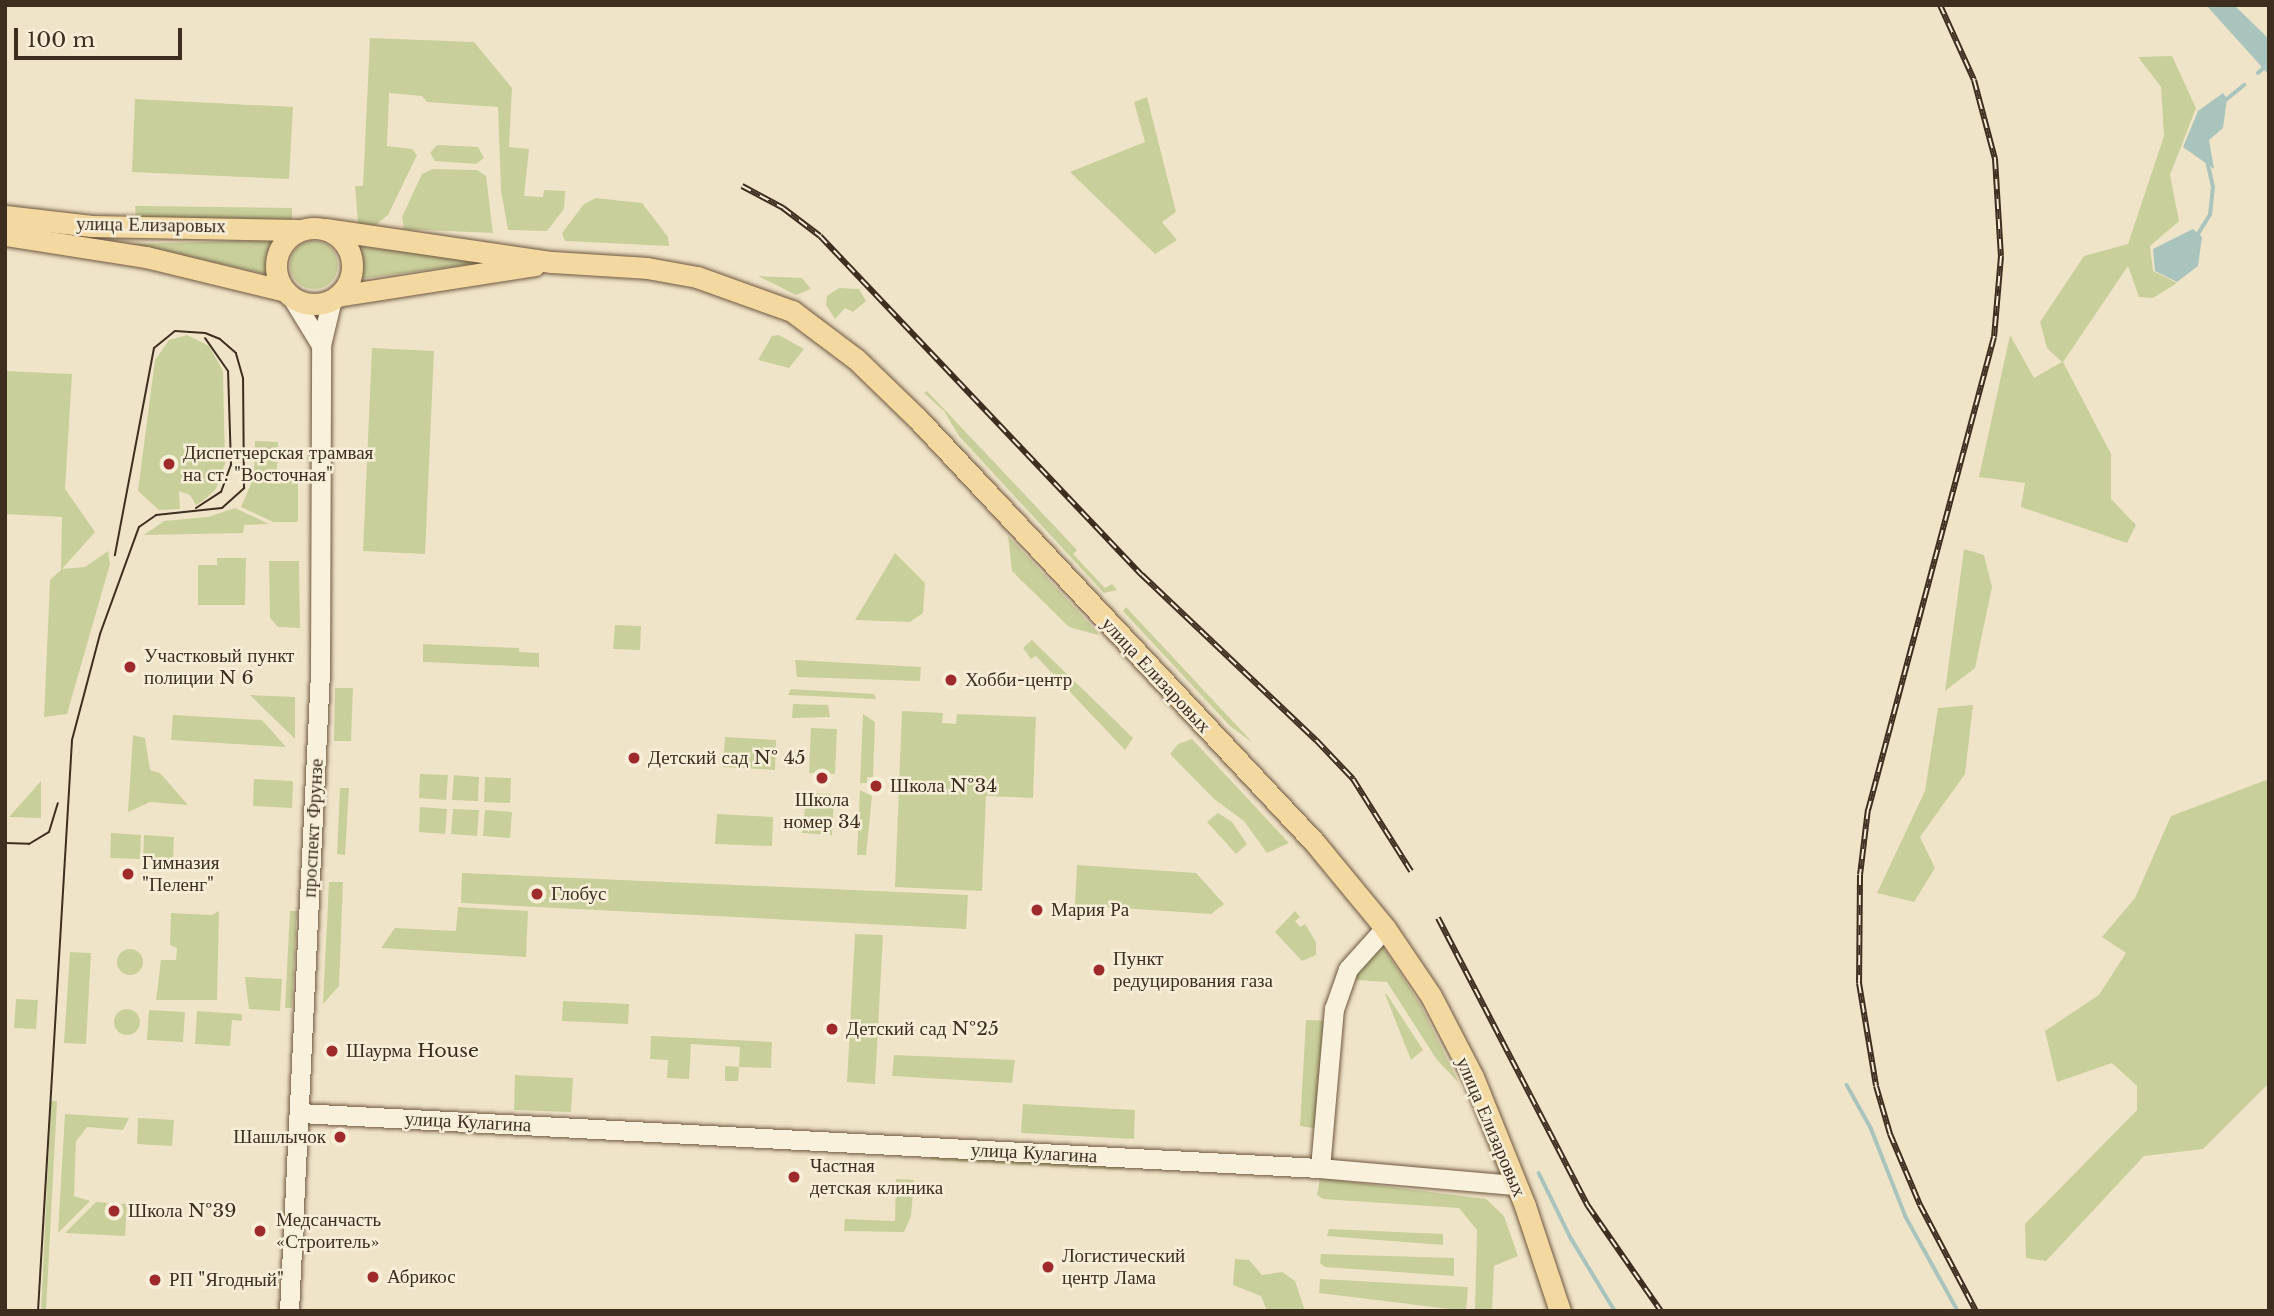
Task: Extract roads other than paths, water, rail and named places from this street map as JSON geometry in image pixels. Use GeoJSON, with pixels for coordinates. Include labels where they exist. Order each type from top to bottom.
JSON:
{"type":"FeatureCollection","features":[{"type":"Feature","properties":{"kind":"main road","name":"улица Елизаровых"},"geometry":{"type":"LineString","coordinates":[[5,215],[91,226],[297,230]]}},
{"type":"Feature","properties":{"kind":"main road","name":"улица Елизаровых"},"geometry":{"type":"LineString","coordinates":[[326,229],[552,262],[647,268],[697,277],[772,302],[828,334],[885,386],[980,485],[1315,843],[1385,928],[1431,996],[1473,1077],[1516,1185],[1560,1311]]}},
{"type":"Feature","properties":{"kind":"main road"},"geometry":{"type":"LineString","coordinates":[[326,229],[344,243],[350,253],[350,277],[335,298],[312,304],[288,294],[276,270],[277,258],[297,230],[326,229]]}},
{"type":"Feature","properties":{"kind":"main road","name":"улица Елизаровых"},"geometry":{"type":"LineString","coordinates":[[5,235],[146,257],[288,294]]}},
{"type":"Feature","properties":{"kind":"main road","name":"улица Елизаровых"},"geometry":{"type":"LineString","coordinates":[[335,298],[552,262]]}},
{"type":"Feature","properties":{"kind":"street"},"geometry":{"type":"LineString","coordinates":[[288,294],[321,345]]}},
{"type":"Feature","properties":{"kind":"street","name":"проспект Фрунзе"},"geometry":{"type":"LineString","coordinates":[[289,1311],[320,672],[321,345],[335,298]]}},
{"type":"Feature","properties":{"kind":"street"},"geometry":{"type":"LineString","coordinates":[[1320,1168],[1334,1009],[1348,969],[1385,928]]}},
{"type":"Feature","properties":{"kind":"street","name":"улица Кулагина"},"geometry":{"type":"LineString","coordinates":[[300,1113],[1320,1168],[1516,1185]]}},
{"type":"Feature","properties":{"kind":"water"},"geometry":{"type":"Polygon","coordinates":[[[2206,5],[2234,5],[2269,39],[2269,75],[2206,5]]]}},
{"type":"Feature","properties":{"kind":"water"},"geometry":{"type":"Polygon","coordinates":[[[2223,93],[2227,99],[2223,128],[2209,140],[2214,169],[2183,147],[2198,111],[2223,93]]]}},
{"type":"Feature","properties":{"kind":"water"},"geometry":{"type":"Polygon","coordinates":[[[2193,229],[2202,237],[2198,266],[2177,282],[2155,271],[2153,249],[2193,229]]]}},
{"type":"Feature","properties":{"kind":"waterway"},"geometry":{"type":"LineString","coordinates":[[2258,73],[2269,63]]}},
{"type":"Feature","properties":{"kind":"waterway"},"geometry":{"type":"LineString","coordinates":[[2227,99],[2244,85]]}},
{"type":"Feature","properties":{"kind":"waterway"},"geometry":{"type":"LineString","coordinates":[[2198,234],[2210,215],[2213,187],[2208,165]]}},
{"type":"Feature","properties":{"kind":"waterway"},"geometry":{"type":"LineString","coordinates":[[1847,1085],[1871,1128],[1906,1217],[1958,1311]]}},
{"type":"Feature","properties":{"kind":"waterway"},"geometry":{"type":"LineString","coordinates":[[1539,1173],[1571,1238],[1615,1311]]}},
{"type":"Feature","properties":{"kind":"tram line"},"geometry":{"type":"LineString","coordinates":[[38,1311],[72,740],[100,634],[139,527],[156,515],[222,508],[244,488],[243,378],[236,353],[220,339],[205,333],[175,331],[154,348],[115,555]]}},
{"type":"Feature","properties":{"kind":"tram line"},"geometry":{"type":"LineString","coordinates":[[196,508],[221,492],[231,465],[228,371],[205,338]]}},
{"type":"Feature","properties":{"kind":"tram line"},"geometry":{"type":"LineString","coordinates":[[5,843],[29,844],[49,832],[58,803]]}},
{"type":"Feature","properties":{"kind":"railway"},"geometry":{"type":"LineString","coordinates":[[1940,5],[1974,80],[1995,159],[2001,256],[1994,337],[1868,809],[1860,875],[1859,983],[1876,1086],[1890,1134],[1920,1205],[1976,1311]]}},
{"type":"Feature","properties":{"kind":"railway"},"geometry":{"type":"LineString","coordinates":[[742,186],[783,208],[820,236],[1142,575],[1316,740],[1353,779],[1411,871]]}},
{"type":"Feature","properties":{"kind":"railway"},"geometry":{"type":"LineString","coordinates":[[1438,918],[1588,1206],[1661,1311]]}},
{"type":"Feature","properties":{"kind":"place","name":"Диспетчерская трамвая на ст. \"Восточная\""},"geometry":{"type":"Point","coordinates":[169,464]}},
{"type":"Feature","properties":{"kind":"place","name":"Участковый пункт полиции N 6"},"geometry":{"type":"Point","coordinates":[130,667]}},
{"type":"Feature","properties":{"kind":"place","name":"Хобби-центр"},"geometry":{"type":"Point","coordinates":[951,680]}},
{"type":"Feature","properties":{"kind":"place","name":"Детский сад № 45"},"geometry":{"type":"Point","coordinates":[634,758]}},
{"type":"Feature","properties":{"kind":"place","name":"Школа номер 34"},"geometry":{"type":"Point","coordinates":[822,778]}},
{"type":"Feature","properties":{"kind":"place","name":"Школа №34"},"geometry":{"type":"Point","coordinates":[876,786]}},
{"type":"Feature","properties":{"kind":"place","name":"Гимназия \"Пеленг\""},"geometry":{"type":"Point","coordinates":[128,874]}},
{"type":"Feature","properties":{"kind":"place","name":"Глобус"},"geometry":{"type":"Point","coordinates":[537,894]}},
{"type":"Feature","properties":{"kind":"place","name":"Мария Ра"},"geometry":{"type":"Point","coordinates":[1037,910]}},
{"type":"Feature","properties":{"kind":"place","name":"Пункт редуцирования газа"},"geometry":{"type":"Point","coordinates":[1099,970]}},
{"type":"Feature","properties":{"kind":"place","name":"Детский сад №25"},"geometry":{"type":"Point","coordinates":[832,1029]}},
{"type":"Feature","properties":{"kind":"place","name":"Шаурма House"},"geometry":{"type":"Point","coordinates":[332,1051]}},
{"type":"Feature","properties":{"kind":"place","name":"Шашлычок"},"geometry":{"type":"Point","coordinates":[340,1137]}},
{"type":"Feature","properties":{"kind":"place","name":"Частная детская клиника"},"geometry":{"type":"Point","coordinates":[794,1177]}},
{"type":"Feature","properties":{"kind":"place","name":"Школа №39"},"geometry":{"type":"Point","coordinates":[114,1211]}},
{"type":"Feature","properties":{"kind":"place","name":"Медсанчасть «Строитель»"},"geometry":{"type":"Point","coordinates":[260,1231]}},
{"type":"Feature","properties":{"kind":"place","name":"Логистический центр Лама"},"geometry":{"type":"Point","coordinates":[1048,1267]}},
{"type":"Feature","properties":{"kind":"place","name":"Абрикос"},"geometry":{"type":"Point","coordinates":[373,1277]}},
{"type":"Feature","properties":{"kind":"place","name":"РП \"Ягодный\""},"geometry":{"type":"Point","coordinates":[155,1280]}}]}
